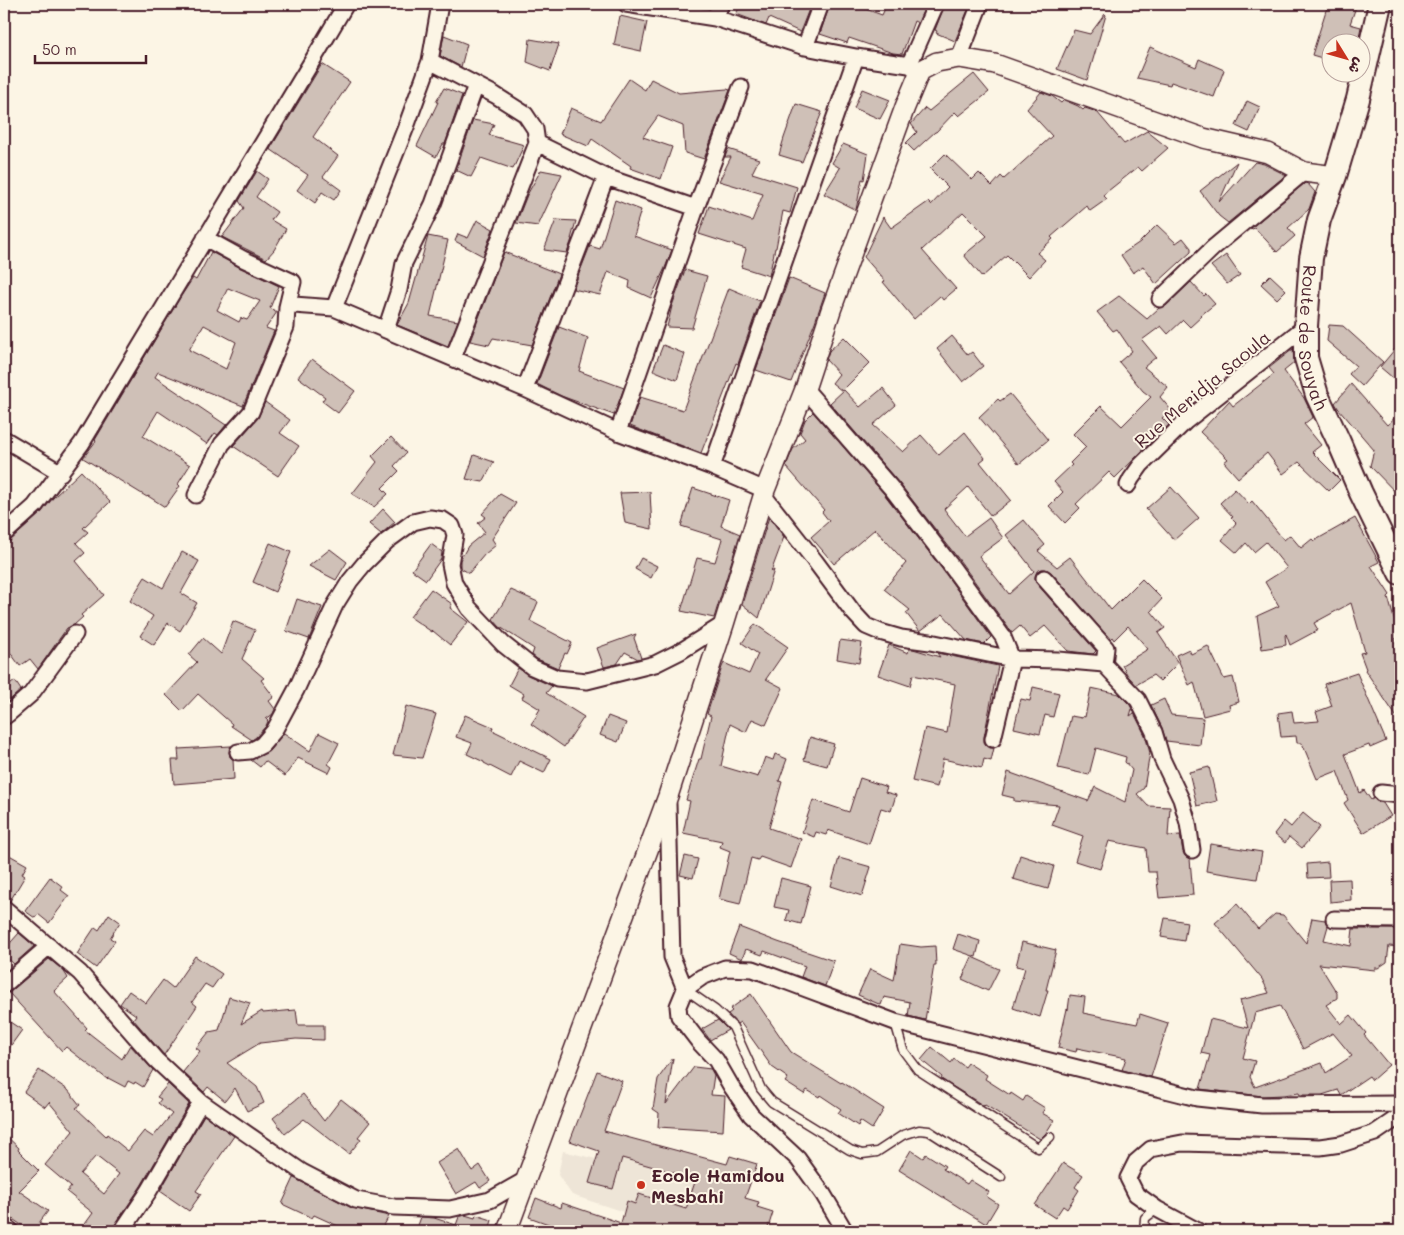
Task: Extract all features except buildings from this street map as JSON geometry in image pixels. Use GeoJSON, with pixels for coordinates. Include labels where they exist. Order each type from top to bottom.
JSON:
{"type":"FeatureCollection","features":[{"type":"Feature","properties":{"kind":"main road","name":"Route de Souyah"},"geometry":{"type":"LineString","coordinates":[[1380,4],[1358,99],[1335,176],[1319,220],[1311,258],[1306,326],[1306,358],[1317,395],[1360,493],[1400,573]]}},
{"type":"Feature","properties":{"kind":"street"},"geometry":{"type":"LineString","coordinates":[[4,534],[35,506],[82,443],[346,4]]}},
{"type":"Feature","properties":{"kind":"street"},"geometry":{"type":"LineString","coordinates":[[334,308],[406,127],[430,61],[440,4]]}},
{"type":"Feature","properties":{"kind":"street"},"geometry":{"type":"LineString","coordinates":[[633,4],[715,18],[805,47],[915,68],[959,58],[995,64],[1203,138],[1268,153],[1304,172],[1335,176]]}},
{"type":"Feature","properties":{"kind":"street"},"geometry":{"type":"LineString","coordinates":[[715,18],[721,4]]}},
{"type":"Feature","properties":{"kind":"street"},"geometry":{"type":"LineString","coordinates":[[805,47],[821,4]]}},
{"type":"Feature","properties":{"kind":"street"},"geometry":{"type":"LineString","coordinates":[[507,1231],[668,796],[765,493],[805,389],[831,310],[905,107],[915,68],[936,4]]}},
{"type":"Feature","properties":{"kind":"street"},"geometry":{"type":"LineString","coordinates":[[959,58],[980,4]]}},
{"type":"Feature","properties":{"kind":"street"},"geometry":{"type":"LineString","coordinates":[[712,467],[856,57]]}},
{"type":"Feature","properties":{"kind":"street"},"geometry":{"type":"LineString","coordinates":[[430,61],[495,95],[525,114],[535,129],[537,143],[453,358]]}},
{"type":"Feature","properties":{"kind":"street"},"geometry":{"type":"LineString","coordinates":[[386,329],[399,290],[404,263],[433,204],[476,85]]}},
{"type":"Feature","properties":{"kind":"street"},"geometry":{"type":"LineString","coordinates":[[618,432],[696,208],[741,87]]}},
{"type":"Feature","properties":{"kind":"street"},"geometry":{"type":"LineString","coordinates":[[537,143],[606,177],[696,208]]}},
{"type":"Feature","properties":{"kind":"street"},"geometry":{"type":"LineString","coordinates":[[1160,299],[1213,248],[1304,172]]}},
{"type":"Feature","properties":{"kind":"street"},"geometry":{"type":"LineString","coordinates":[[525,389],[606,177]]}},
{"type":"Feature","properties":{"kind":"street"},"geometry":{"type":"LineString","coordinates":[[196,495],[222,444],[251,412],[286,327],[287,307],[293,282],[243,259],[206,238]]}},
{"type":"Feature","properties":{"kind":"street"},"geometry":{"type":"LineString","coordinates":[[287,307],[294,305],[334,308],[525,389],[618,432],[712,467],[765,493],[852,612],[866,626],[901,638],[1012,658],[1104,664],[1138,700],[1154,732],[1162,759],[1184,807],[1192,850]]}},
{"type":"Feature","properties":{"kind":"street","name":"Rue Meridja Saoula"},"geometry":{"type":"LineString","coordinates":[[1128,485],[1141,465],[1186,421],[1306,326]]}},
{"type":"Feature","properties":{"kind":"street"},"geometry":{"type":"LineString","coordinates":[[805,389],[892,489],[1003,637],[1012,658],[993,740]]}},
{"type":"Feature","properties":{"kind":"street"},"geometry":{"type":"LineString","coordinates":[[4,439],[61,473]]}},
{"type":"Feature","properties":{"kind":"street"},"geometry":{"type":"LineString","coordinates":[[238,752],[250,751],[262,745],[274,732],[296,690],[335,605],[350,581],[387,541],[413,522],[430,518],[443,520],[452,526],[454,535],[450,564],[454,583],[469,608],[503,644],[532,666],[557,678],[587,681],[655,664],[682,651],[724,624]]}},
{"type":"Feature","properties":{"kind":"street"},"geometry":{"type":"LineString","coordinates":[[1044,578],[1106,648],[1104,664]]}},
{"type":"Feature","properties":{"kind":"street"},"geometry":{"type":"LineString","coordinates":[[4,717],[31,694],[75,634]]}},
{"type":"Feature","properties":{"kind":"street"},"geometry":{"type":"LineString","coordinates":[[1381,793],[1400,795]]}},
{"type":"Feature","properties":{"kind":"street"},"geometry":{"type":"LineString","coordinates":[[668,796],[672,957],[685,989]]}},
{"type":"Feature","properties":{"kind":"street"},"geometry":{"type":"LineString","coordinates":[[4,908],[80,973],[156,1060],[201,1102],[302,1172],[356,1200],[394,1207],[450,1209],[490,1200],[527,1179]]}},
{"type":"Feature","properties":{"kind":"street"},"geometry":{"type":"LineString","coordinates":[[1334,919],[1400,920]]}},
{"type":"Feature","properties":{"kind":"street"},"geometry":{"type":"LineString","coordinates":[[4,985],[49,946]]}},
{"type":"Feature","properties":{"kind":"street"},"geometry":{"type":"LineString","coordinates":[[845,1231],[823,1194],[798,1159],[751,1116],[716,1060],[698,1042],[679,1016],[678,1006],[685,989],[702,976],[725,968],[754,969],[895,1022],[1197,1098],[1262,1105],[1400,1104]]}},
{"type":"Feature","properties":{"kind":"street"},"geometry":{"type":"LineString","coordinates":[[122,1231],[149,1191],[201,1102]]}},
{"type":"Feature","properties":{"kind":"street"},"geometry":{"type":"LineString","coordinates":[[1198,1231],[1136,1194],[1128,1178],[1136,1162],[1151,1149],[1182,1142],[1320,1147],[1348,1142],[1375,1133],[1400,1116]]}},
{"type":"Feature","properties":{"kind":"street"},"geometry":{"type":"LineString","coordinates":[[4,1226],[11,1231]]}},
{"type":"Feature","properties":{"kind":"lane"},"geometry":{"type":"LineString","coordinates":[[685,989],[715,1010],[733,1027],[761,1089],[772,1102],[850,1150],[862,1154],[877,1152],[903,1135],[919,1130],[929,1131],[1002,1177]]}},
{"type":"Feature","properties":{"kind":"lane"},"geometry":{"type":"LineString","coordinates":[[895,1022],[903,1050],[918,1070],[1038,1148],[1050,1137]]}},
{"type":"Feature","properties":{"kind":"lane"},"geometry":{"type":"LineString","coordinates":[[1144,1231],[1145,1218],[1157,1208]]}},
{"type":"Feature","properties":{"kind":"shaded area","name":"Ecole Hamidou Mesbahi"},"geometry":{"type":"Polygon","coordinates":[[[604,1131],[723,1163],[701,1231],[688,1231],[572,1195],[558,1175],[563,1151],[596,1159],[604,1131]]]}},
{"type":"Feature","properties":{"kind":"place","name":"Ecole Hamidou Mesbahi"},"geometry":{"type":"Point","coordinates":[641,1185]}}]}
